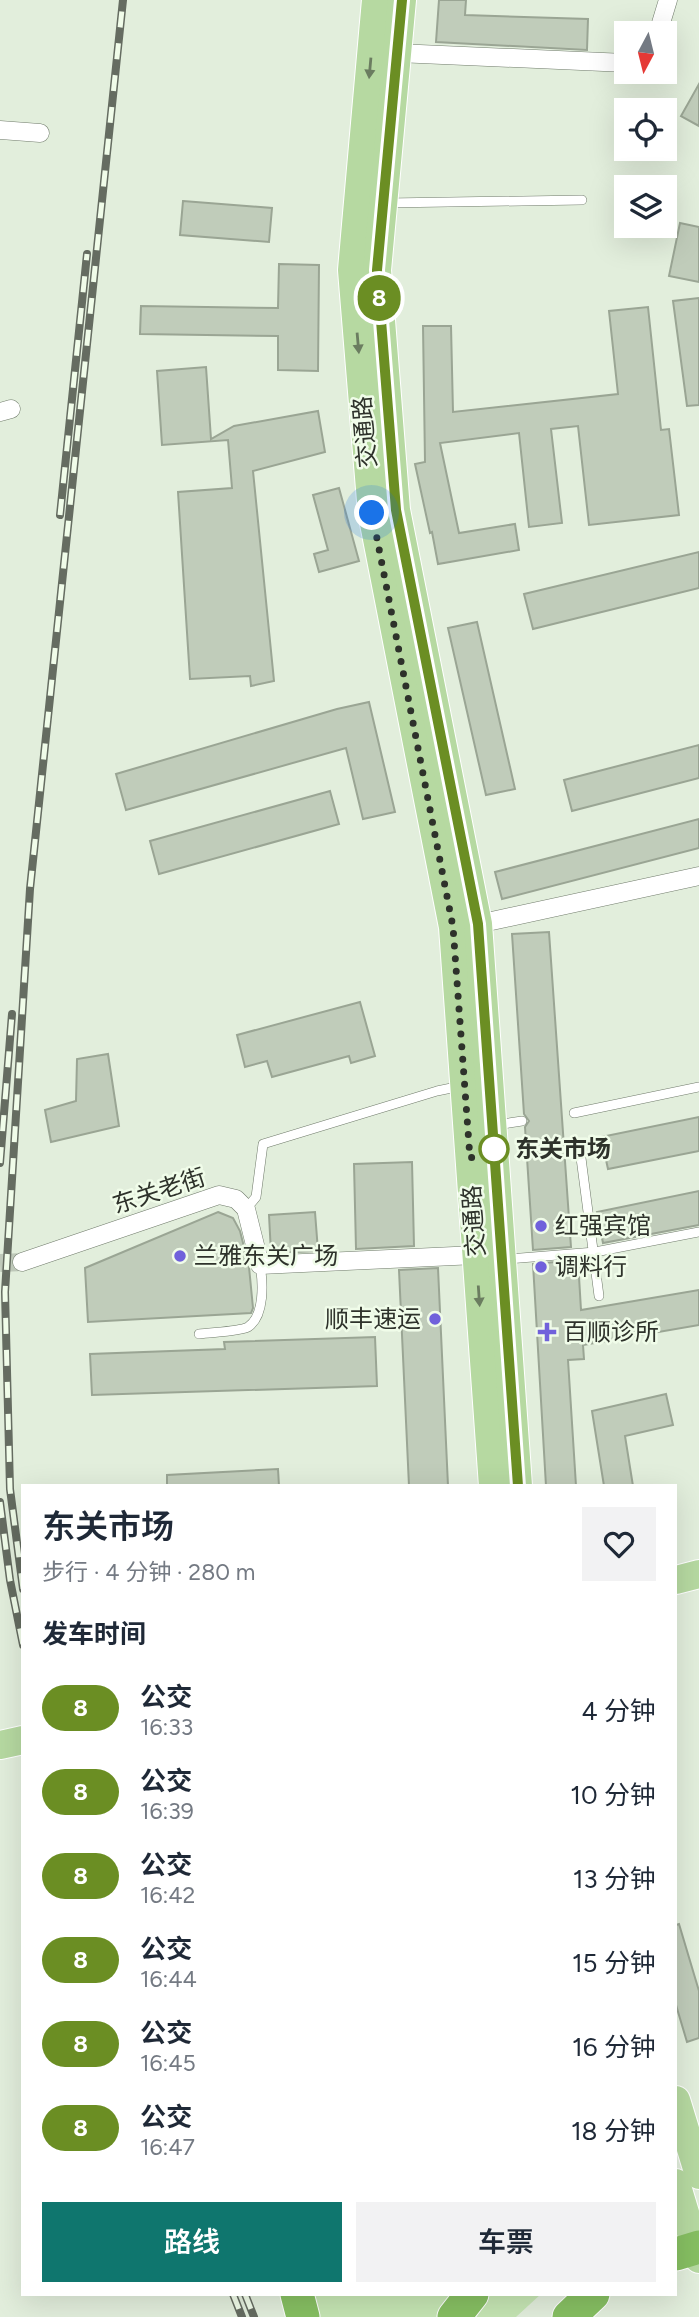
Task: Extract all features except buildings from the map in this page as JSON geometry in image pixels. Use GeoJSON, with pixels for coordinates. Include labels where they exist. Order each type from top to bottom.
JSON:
{"type":"FeatureCollection","features":[{"type":"Feature","properties":{"kind":"highway"},"geometry":{"type":"LineString","coordinates":[[298,2296],[303,2317]]}},
{"type":"Feature","properties":{"kind":"highway"},"geometry":{"type":"LineString","coordinates":[[454,2317],[470,2296]]}},
{"type":"Feature","properties":{"kind":"highway"},"geometry":{"type":"LineString","coordinates":[[569,2317],[591,2296]]}},
{"type":"Feature","properties":{"kind":"main road","name":"交通路"},"geometry":{"type":"LineString","coordinates":[[376,0],[352,270],[372,513],[453,927],[464,1085],[489,1257],[517,1484]]}},
{"type":"Feature","properties":{"kind":"main road","name":"交通路"},"geometry":{"type":"LineString","coordinates":[[402,0],[377,270],[396,510],[478,924],[492,1125],[489,1257],[493,1484]]}},
{"type":"Feature","properties":{"kind":"main road"},"geometry":{"type":"LineString","coordinates":[[677,1580],[699,1574]]}},
{"type":"Feature","properties":{"kind":"main road"},"geometry":{"type":"LineString","coordinates":[[0,1745],[21,1740]]}},
{"type":"Feature","properties":{"kind":"main road"},"geometry":{"type":"LineString","coordinates":[[677,2103],[699,2175]]}},
{"type":"Feature","properties":{"kind":"main road"},"geometry":{"type":"LineString","coordinates":[[677,2187],[692,2252]]}},
{"type":"Feature","properties":{"kind":"street"},"geometry":{"type":"LineString","coordinates":[[661,21],[668,0]]}},
{"type":"Feature","properties":{"kind":"street"},"geometry":{"type":"LineString","coordinates":[[397,53],[614,62]]}},
{"type":"Feature","properties":{"kind":"street"},"geometry":{"type":"LineString","coordinates":[[0,130],[40,133]]}},
{"type":"Feature","properties":{"kind":"street"},"geometry":{"type":"LineString","coordinates":[[478,924],[699,876]]}},
{"type":"Feature","properties":{"kind":"street","name":"东关老街"},"geometry":{"type":"LineString","coordinates":[[22,1262],[219,1195],[236,1199],[246,1209]]}},
{"type":"Feature","properties":{"kind":"street"},"geometry":{"type":"LineString","coordinates":[[246,1209],[260,1265],[489,1257]]}},
{"type":"Feature","properties":{"kind":"lane"},"geometry":{"type":"LineString","coordinates":[[383,203],[582,200]]}},
{"type":"Feature","properties":{"kind":"lane"},"geometry":{"type":"LineString","coordinates":[[246,1209],[256,1197],[263,1144],[464,1085]]}},
{"type":"Feature","properties":{"kind":"lane"},"geometry":{"type":"LineString","coordinates":[[574,1113],[699,1087]]}},
{"type":"Feature","properties":{"kind":"lane"},"geometry":{"type":"LineString","coordinates":[[492,1125],[522,1121]]}},
{"type":"Feature","properties":{"kind":"lane"},"geometry":{"type":"LineString","coordinates":[[581,1158],[599,1296]]}},
{"type":"Feature","properties":{"kind":"lane"},"geometry":{"type":"LineString","coordinates":[[489,1257],[595,1252],[699,1232]]}},
{"type":"Feature","properties":{"kind":"lane"},"geometry":{"type":"LineString","coordinates":[[199,1334],[246,1328],[255,1320],[264,1289],[260,1265]]}},
{"type":"Feature","properties":{"kind":"green space"},"geometry":{"type":"Polygon","coordinates":[[[313,2296],[539,2296],[516,2317],[318,2317],[313,2296]]]}},
{"type":"Feature","properties":{"kind":"tunnel"},"geometry":{"type":"LineString","coordinates":[[0,1263],[22,1262]]}},
{"type":"Feature","properties":{"kind":"railway"},"geometry":{"type":"LineString","coordinates":[[21,1574],[10,1489],[5,1292],[30,889],[123,0]]}},
{"type":"Feature","properties":{"kind":"railway"},"geometry":{"type":"LineString","coordinates":[[60,515],[87,254]]}},
{"type":"Feature","properties":{"kind":"railway"},"geometry":{"type":"LineString","coordinates":[[0,1163],[12,1014]]}},
{"type":"Feature","properties":{"kind":"railway"},"geometry":{"type":"LineString","coordinates":[[0,1502],[10,1580],[21,1635]]}},
{"type":"Feature","properties":{"kind":"railway"},"geometry":{"type":"LineString","coordinates":[[234,2296],[242,2317]]}},
{"type":"Feature","properties":{"kind":"railway"},"geometry":{"type":"LineString","coordinates":[[246,2296],[254,2317]]}},
{"type":"Feature","properties":{"kind":"bus line","name":"8"},"geometry":{"type":"LineString","coordinates":[[402,0],[377,270],[396,510],[478,924],[518,1484]]}},
{"type":"Feature","properties":{"kind":"place","name":"东关市场"},"geometry":{"type":"Point","coordinates":[494,1149]}},
{"type":"Feature","properties":{"kind":"place","name":"红强宾馆"},"geometry":{"type":"Point","coordinates":[541,1226]}},
{"type":"Feature","properties":{"kind":"place","name":"兰雅东关广场"},"geometry":{"type":"Point","coordinates":[180,1256]}},
{"type":"Feature","properties":{"kind":"place","name":"调料行"},"geometry":{"type":"Point","coordinates":[541,1267]}},
{"type":"Feature","properties":{"kind":"place","name":"顺丰速运"},"geometry":{"type":"Point","coordinates":[435,1319]}},
{"type":"Feature","properties":{"kind":"place","name":"百顺诊所"},"geometry":{"type":"Point","coordinates":[547,1332]}},
{"type":"Feature","properties":{"kind":"route"},"geometry":{"type":"LineString","coordinates":[[372,513],[453,927],[470,1158],[494,1149]]}}]}
